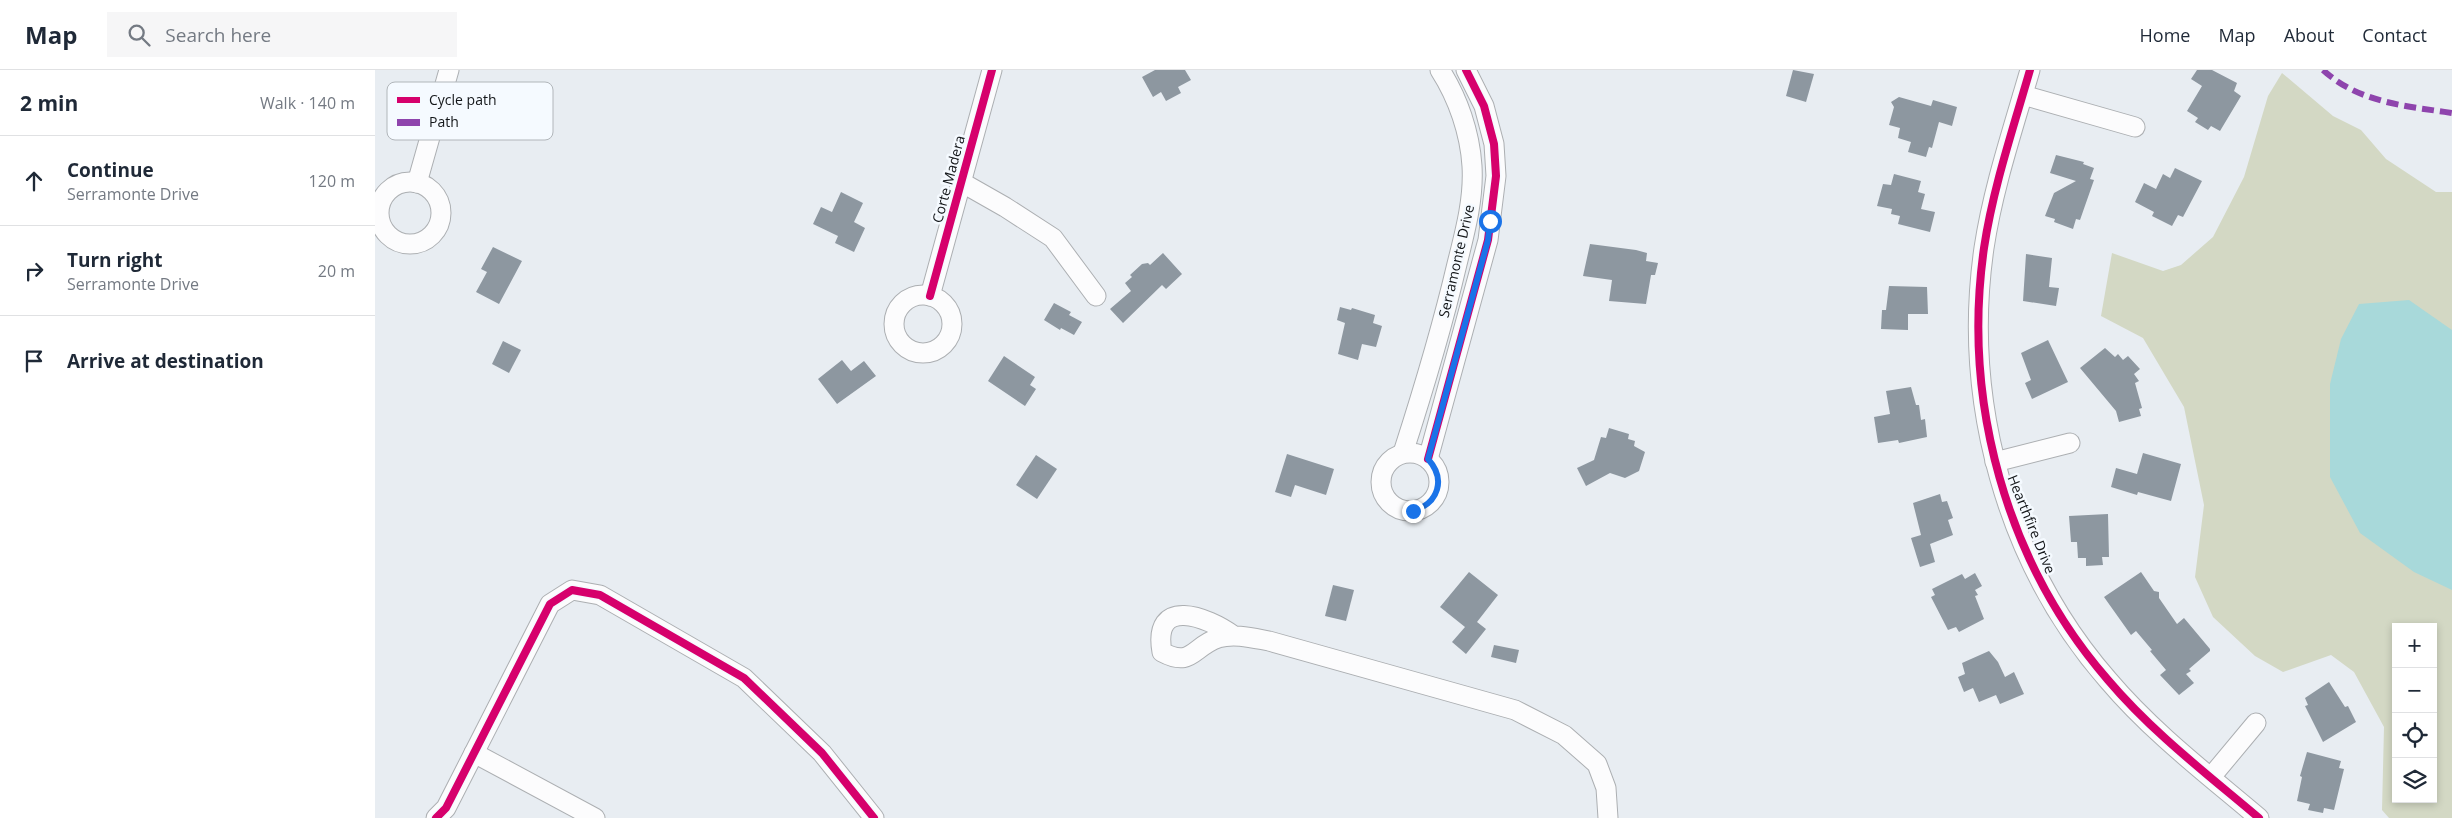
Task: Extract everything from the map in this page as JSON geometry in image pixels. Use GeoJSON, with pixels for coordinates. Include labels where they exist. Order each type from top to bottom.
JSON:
{"type":"FeatureCollection","features":[{"type":"Feature","properties":{"kind":"street","name":"Corte Madera"},"geometry":{"type":"LineString","coordinates":[[929,296],[992,70]]}},
{"type":"Feature","properties":{"kind":"street","name":"Serramonte Drive"},"geometry":{"type":"LineString","coordinates":[[1403,454],[1449,299],[1466,223],[1472,166],[1465,125],[1448,82],[1440,70]]}},
{"type":"Feature","properties":{"kind":"street","name":"Serramonte Drive"},"geometry":{"type":"LineString","coordinates":[[1428,459],[1488,240],[1496,176],[1494,144],[1484,106],[1466,70]]}},
{"type":"Feature","properties":{"kind":"street","name":"Hearthfire Drive"},"geometry":{"type":"LineString","coordinates":[[2030,70],[1994,200],[1981,275],[1978,322],[1983,398],[1995,462],[2005,498],[2026,551],[2043,585],[2073,634],[2107,679],[2139,714],[2259,818]]}},
{"type":"Feature","properties":{"kind":"street"},"geometry":{"type":"LineString","coordinates":[[1456,102],[1478,94]]}},
{"type":"Feature","properties":{"kind":"street"},"geometry":{"type":"LineString","coordinates":[[2023,96],[2135,127]]}},
{"type":"Feature","properties":{"kind":"street"},"geometry":{"type":"LineString","coordinates":[[417,183],[429,140]]}},
{"type":"Feature","properties":{"kind":"street"},"geometry":{"type":"LineString","coordinates":[[961,182],[1005,207],[1053,238],[1097,296]]}},
{"type":"Feature","properties":{"kind":"street"},"geometry":{"type":"LineString","coordinates":[[1449,299],[1470,305]]}},
{"type":"Feature","properties":{"kind":"street"},"geometry":{"type":"LineString","coordinates":[[1995,462],[2070,443]]}},
{"type":"Feature","properties":{"kind":"street"},"geometry":{"type":"LineString","coordinates":[[1412,453],[1428,459],[1439,476],[1437,495],[1423,508],[1413,511],[1403,510],[1387,500],[1381,482],[1382,472],[1387,464],[1403,454],[1412,453]]}},
{"type":"Feature","properties":{"kind":"street"},"geometry":{"type":"LineString","coordinates":[[436,818],[446,808],[550,604],[573,590],[600,594],[744,678],[822,753],[874,818]]}},
{"type":"Feature","properties":{"kind":"street"},"geometry":{"type":"LineString","coordinates":[[1234,636],[1269,641],[1515,710],[1564,735],[1597,764],[1606,788],[1608,818]]}},
{"type":"Feature","properties":{"kind":"street"},"geometry":{"type":"LineString","coordinates":[[2211,777],[2256,723]]}},
{"type":"Feature","properties":{"kind":"street"},"geometry":{"type":"LineString","coordinates":[[474,753],[595,818]]}},
{"type":"Feature","properties":{"kind":"green space"},"geometry":{"type":"Polygon","coordinates":[[[2282,73],[2333,116],[2361,130],[2386,159],[2436,192],[2452,192],[2452,818],[2389,818],[2382,810],[2384,727],[2354,672],[2331,655],[2283,672],[2255,656],[2213,617],[2195,577],[2204,505],[2184,407],[2143,338],[2101,316],[2112,253],[2163,271],[2181,265],[2213,237],[2244,177],[2268,96],[2282,73]]]}},
{"type":"Feature","properties":{"kind":"water"},"geometry":{"type":"Polygon","coordinates":[[[2409,300],[2452,330],[2452,590],[2414,572],[2360,533],[2330,477],[2330,384],[2341,339],[2359,304],[2409,300]]]}},
{"type":"Feature","properties":{"kind":"building"},"geometry":{"type":"Polygon","coordinates":[[[1155,70],[1185,70],[1191,80],[1178,87],[1181,93],[1166,101],[1161,92],[1153,97],[1142,77],[1155,70]]]}},
{"type":"Feature","properties":{"kind":"building"},"geometry":{"type":"Polygon","coordinates":[[[1793,70],[1814,74],[1806,102],[1786,96],[1793,70]]]}},
{"type":"Feature","properties":{"kind":"building"},"geometry":{"type":"Polygon","coordinates":[[[2197,70],[2212,70],[2237,83],[2234,91],[2241,96],[2220,131],[2211,126],[2208,130],[2195,122],[2198,118],[2187,111],[2202,86],[2191,79],[2197,70]]]}},
{"type":"Feature","properties":{"kind":"building"},"geometry":{"type":"Polygon","coordinates":[[[1899,97],[1931,106],[1933,100],[1957,107],[1952,126],[1939,122],[1932,148],[1929,147],[1926,157],[1908,152],[1911,142],[1898,138],[1900,128],[1889,125],[1894,107],[1891,102],[1899,97]]]}},
{"type":"Feature","properties":{"kind":"building"},"geometry":{"type":"Polygon","coordinates":[[[2056,155],[2084,162],[2083,164],[2094,168],[2090,179],[2094,180],[2080,220],[2076,219],[2073,229],[2054,222],[2055,219],[2045,216],[2054,193],[2076,181],[2050,173],[2056,155]]]}},
{"type":"Feature","properties":{"kind":"building"},"geometry":{"type":"Polygon","coordinates":[[[2175,168],[2202,181],[2183,217],[2178,215],[2172,226],[2152,216],[2154,212],[2135,202],[2144,183],[2156,189],[2163,174],[2170,178],[2175,168]]]}},
{"type":"Feature","properties":{"kind":"building"},"geometry":{"type":"Polygon","coordinates":[[[1894,174],[1921,181],[1918,192],[1925,194],[1921,209],[1935,212],[1930,232],[1898,224],[1900,216],[1891,214],[1892,209],[1877,206],[1883,184],[1891,185],[1894,174]]]}},
{"type":"Feature","properties":{"kind":"building"},"geometry":{"type":"Polygon","coordinates":[[[841,192],[863,203],[854,222],[865,228],[854,252],[835,243],[838,236],[813,224],[821,207],[832,212],[841,192]]]}},
{"type":"Feature","properties":{"kind":"building"},"geometry":{"type":"Polygon","coordinates":[[[1590,244],[1647,253],[1646,261],[1658,263],[1655,275],[1651,275],[1646,304],[1609,301],[1612,280],[1583,276],[1590,244]]]}},
{"type":"Feature","properties":{"kind":"building"},"geometry":{"type":"Polygon","coordinates":[[[493,247],[522,261],[499,304],[476,292],[487,272],[481,269],[493,247]]]}},
{"type":"Feature","properties":{"kind":"building"},"geometry":{"type":"Polygon","coordinates":[[[1163,253],[1182,274],[1166,289],[1162,285],[1123,323],[1110,309],[1131,291],[1125,283],[1132,277],[1130,275],[1142,264],[1148,263],[1150,265],[1163,253]]]}},
{"type":"Feature","properties":{"kind":"building"},"geometry":{"type":"Polygon","coordinates":[[[2026,254],[2052,258],[2049,287],[2059,288],[2056,306],[2023,301],[2026,254]]]}},
{"type":"Feature","properties":{"kind":"building"},"geometry":{"type":"Polygon","coordinates":[[[1889,286],[1927,287],[1928,314],[1908,314],[1908,330],[1881,329],[1882,310],[1886,310],[1889,286]]]}},
{"type":"Feature","properties":{"kind":"building"},"geometry":{"type":"Polygon","coordinates":[[[1054,303],[1071,312],[1069,315],[1082,322],[1074,335],[1061,328],[1060,330],[1044,320],[1054,303]]]}},
{"type":"Feature","properties":{"kind":"building"},"geometry":{"type":"Polygon","coordinates":[[[1340,307],[1351,310],[1352,308],[1375,315],[1373,323],[1382,326],[1376,347],[1362,344],[1358,360],[1338,354],[1345,323],[1337,320],[1340,307]]]}},
{"type":"Feature","properties":{"kind":"building"},"geometry":{"type":"Polygon","coordinates":[[[2048,340],[2068,382],[2032,399],[2025,383],[2031,380],[2021,353],[2048,340]]]}},
{"type":"Feature","properties":{"kind":"building"},"geometry":{"type":"Polygon","coordinates":[[[503,341],[521,350],[509,373],[492,364],[503,341]]]}},
{"type":"Feature","properties":{"kind":"building"},"geometry":{"type":"Polygon","coordinates":[[[2105,348],[2115,357],[2118,354],[2123,360],[2128,356],[2140,369],[2134,374],[2139,381],[2135,383],[2142,408],[2139,409],[2141,416],[2119,422],[2116,411],[2080,368],[2105,348]]]}},
{"type":"Feature","properties":{"kind":"building"},"geometry":{"type":"Polygon","coordinates":[[[1004,356],[1035,377],[1030,385],[1036,389],[1025,406],[988,381],[1004,356]]]}},
{"type":"Feature","properties":{"kind":"building"},"geometry":{"type":"Polygon","coordinates":[[[842,360],[851,371],[864,361],[876,376],[837,404],[818,379],[842,360]]]}},
{"type":"Feature","properties":{"kind":"building"},"geometry":{"type":"Polygon","coordinates":[[[1911,387],[1916,405],[1919,405],[1921,420],[1925,419],[1927,437],[1899,443],[1898,440],[1878,443],[1874,417],[1890,414],[1886,391],[1911,387]]]}},
{"type":"Feature","properties":{"kind":"building"},"geometry":{"type":"Polygon","coordinates":[[[1609,428],[1629,434],[1628,439],[1635,441],[1634,446],[1645,452],[1639,471],[1625,478],[1610,473],[1586,486],[1577,468],[1594,460],[1601,437],[1606,438],[1609,428]]]}},
{"type":"Feature","properties":{"kind":"building"},"geometry":{"type":"Polygon","coordinates":[[[2143,453],[2181,464],[2171,501],[2138,492],[2137,495],[2111,487],[2116,468],[2137,474],[2143,453]]]}},
{"type":"Feature","properties":{"kind":"building"},"geometry":{"type":"Polygon","coordinates":[[[1287,454],[1334,469],[1326,495],[1295,485],[1291,497],[1275,492],[1287,454]]]}},
{"type":"Feature","properties":{"kind":"building"},"geometry":{"type":"Polygon","coordinates":[[[1036,455],[1057,469],[1037,499],[1016,485],[1036,455]]]}},
{"type":"Feature","properties":{"kind":"building"},"geometry":{"type":"Polygon","coordinates":[[[1940,494],[1942,502],[1947,501],[1953,518],[1948,520],[1953,535],[1930,544],[1935,562],[1920,567],[1911,538],[1921,535],[1913,503],[1940,494]]]}},
{"type":"Feature","properties":{"kind":"building"},"geometry":{"type":"Polygon","coordinates":[[[2108,514],[2109,557],[2102,557],[2103,565],[2086,566],[2086,558],[2078,558],[2077,542],[2071,542],[2069,516],[2108,514]]]}},
{"type":"Feature","properties":{"kind":"building"},"geometry":{"type":"Polygon","coordinates":[[[1469,572],[1498,595],[1477,622],[1486,629],[1466,654],[1452,642],[1465,627],[1440,607],[1469,572]]]}},
{"type":"Feature","properties":{"kind":"building"},"geometry":{"type":"Polygon","coordinates":[[[2141,572],[2154,591],[2159,592],[2159,598],[2177,624],[2184,618],[2210,649],[2189,669],[2191,671],[2186,674],[2194,683],[2179,695],[2160,675],[2166,670],[2150,651],[2152,650],[2136,631],[2131,635],[2104,597],[2141,572]]]}},
{"type":"Feature","properties":{"kind":"building"},"geometry":{"type":"Polygon","coordinates":[[[1975,573],[1982,586],[1975,590],[1978,595],[1975,596],[1984,619],[1959,632],[1956,627],[1948,630],[1931,597],[1935,595],[1932,589],[1962,574],[1965,579],[1975,573]]]}},
{"type":"Feature","properties":{"kind":"building"},"geometry":{"type":"Polygon","coordinates":[[[1333,585],[1354,590],[1346,621],[1325,616],[1333,585]]]}},
{"type":"Feature","properties":{"kind":"building"},"geometry":{"type":"Polygon","coordinates":[[[1494,645],[1519,650],[1516,663],[1491,657],[1494,645]]]}},
{"type":"Feature","properties":{"kind":"building"},"geometry":{"type":"Polygon","coordinates":[[[1989,651],[1998,662],[2005,677],[2014,672],[2024,694],[2000,704],[1996,695],[1979,702],[1973,688],[1964,692],[1958,677],[1965,674],[1962,663],[1989,651]]]}},
{"type":"Feature","properties":{"kind":"building"},"geometry":{"type":"Polygon","coordinates":[[[2329,682],[2345,707],[2348,706],[2356,722],[2323,742],[2305,706],[2308,705],[2305,698],[2329,682]]]}},
{"type":"Feature","properties":{"kind":"building"},"geometry":{"type":"Polygon","coordinates":[[[2307,752],[2341,761],[2339,768],[2344,769],[2334,810],[2324,808],[2323,813],[2308,810],[2310,804],[2297,801],[2302,777],[2300,776],[2307,752]]]}},
{"type":"Feature","properties":{"kind":"marked path"},"geometry":{"type":"LineString","coordinates":[[2323,70],[2352,90],[2368,96],[2400,105],[2452,113]]}},
{"type":"Feature","properties":{"kind":"cycle path"},"geometry":{"type":"LineString","coordinates":[[930,296],[992,70]]}},
{"type":"Feature","properties":{"kind":"cycle path"},"geometry":{"type":"LineString","coordinates":[[1428,459],[1488,240],[1496,176],[1494,144],[1484,106],[1466,70]]}},
{"type":"Feature","properties":{"kind":"cycle path"},"geometry":{"type":"LineString","coordinates":[[2030,70],[2004,159],[1988,226],[1984,248],[1979,306],[1980,364],[1987,421],[1999,478],[2018,532],[2043,585],[2072,634],[2108,680],[2143,717],[2180,752],[2259,818]]}},
{"type":"Feature","properties":{"kind":"cycle path"},"geometry":{"type":"LineString","coordinates":[[436,818],[446,808],[550,604],[572,590],[600,595],[744,678],[822,753],[874,818]]}},
{"type":"Feature","properties":{"kind":"route"},"geometry":{"type":"LineString","coordinates":[[1413,511],[1431,503],[1437,495],[1439,476],[1435,467],[1428,459],[1488,240],[1490,221]]}}]}
